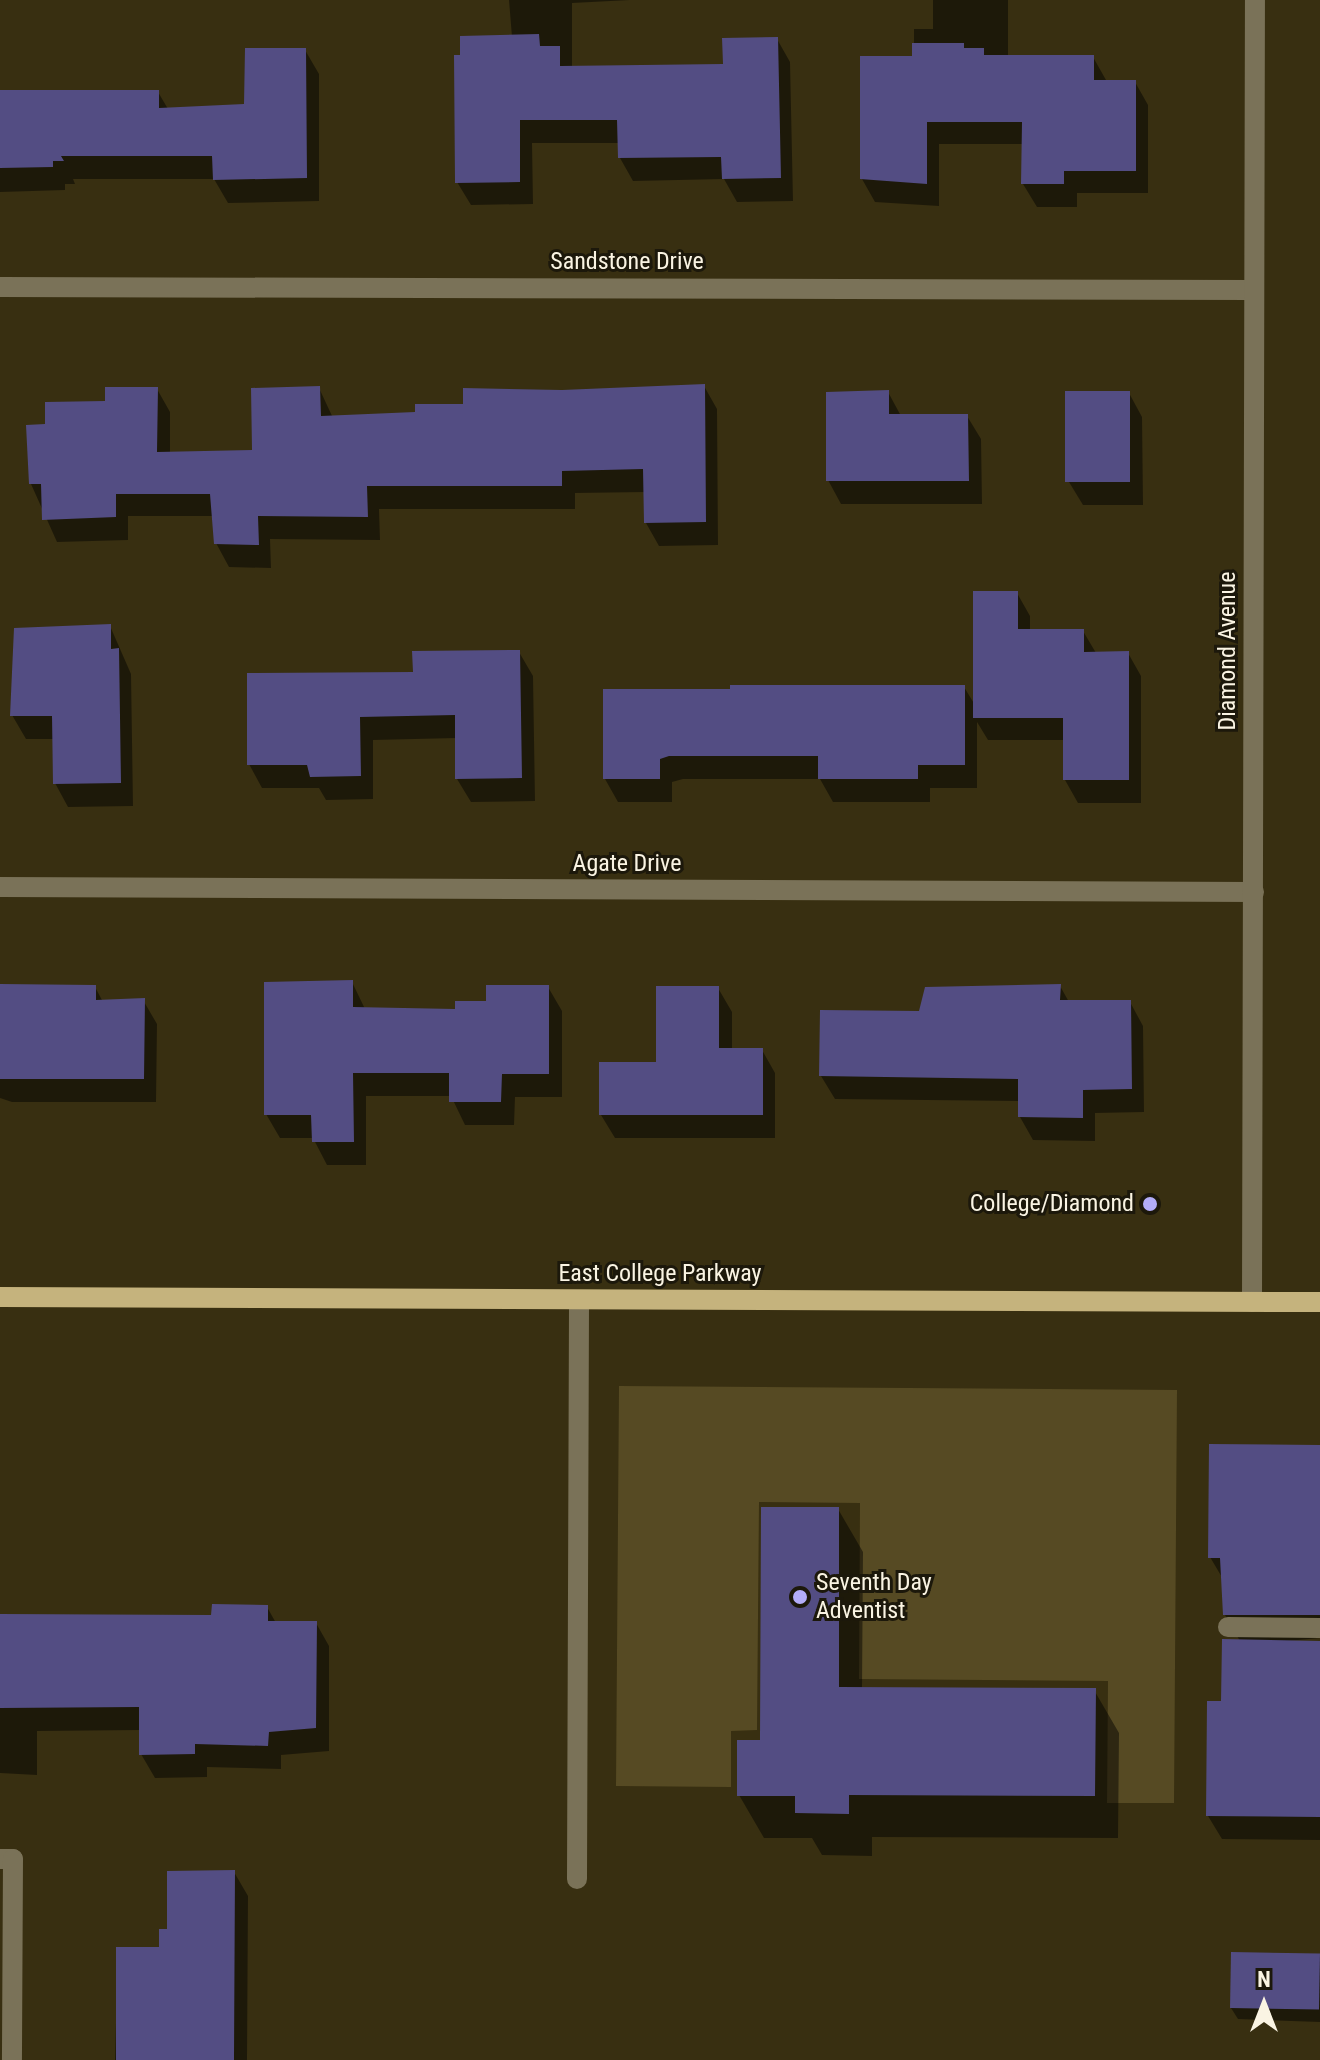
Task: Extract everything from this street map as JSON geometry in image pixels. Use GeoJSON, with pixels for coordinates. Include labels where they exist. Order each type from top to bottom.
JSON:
{"type":"FeatureCollection","features":[{"type":"Feature","properties":{"kind":"main road","name":"East College Parkway"},"geometry":{"type":"LineString","coordinates":[[0,1297],[1320,1302]]}},
{"type":"Feature","properties":{"kind":"street","name":"Diamond Avenue"},"geometry":{"type":"LineString","coordinates":[[1252,1302],[1255,0]]}},
{"type":"Feature","properties":{"kind":"street","name":"Sandstone Drive"},"geometry":{"type":"LineString","coordinates":[[0,287],[1254,290]]}},
{"type":"Feature","properties":{"kind":"street","name":"Agate Drive"},"geometry":{"type":"LineString","coordinates":[[0,887],[1254,892]]}},
{"type":"Feature","properties":{"kind":"street"},"geometry":{"type":"LineString","coordinates":[[577,1879],[579,1300]]}},
{"type":"Feature","properties":{"kind":"street"},"geometry":{"type":"LineString","coordinates":[[1228,1627],[1320,1628]]}},
{"type":"Feature","properties":{"kind":"street"},"geometry":{"type":"LineString","coordinates":[[6,1859],[12,2060]]}},
{"type":"Feature","properties":{"kind":"shaded area"},"geometry":{"type":"Polygon","coordinates":[[[619,1386],[1177,1390],[1174,1803],[1107,1803],[1108,1681],[859,1679],[860,1503],[759,1502],[757,1730],[731,1731],[731,1787],[616,1786],[619,1386]]]}},
{"type":"Feature","properties":{"kind":"building"},"geometry":{"type":"Polygon","coordinates":[[[539,34],[540,46],[560,46],[560,66],[723,64],[722,38],[778,37],[781,178],[722,179],[721,157],[618,158],[617,120],[520,120],[520,182],[455,183],[454,55],[460,55],[460,36],[539,34]]]}},
{"type":"Feature","properties":{"kind":"building"},"geometry":{"type":"Polygon","coordinates":[[[912,43],[964,43],[964,48],[984,48],[984,55],[1094,55],[1094,80],[1136,80],[1136,171],[1064,171],[1064,184],[1021,184],[1022,122],[927,122],[927,184],[860,179],[860,56],[912,56],[912,43]]]}},
{"type":"Feature","properties":{"kind":"building"},"geometry":{"type":"Polygon","coordinates":[[[245,48],[306,48],[307,178],[213,180],[212,156],[61,156],[64,161],[53,161],[53,167],[0,168],[0,90],[159,90],[159,108],[244,104],[245,48]]]}},
{"type":"Feature","properties":{"kind":"building"},"geometry":{"type":"Polygon","coordinates":[[[705,384],[706,522],[644,523],[643,469],[562,471],[562,486],[367,486],[368,517],[258,516],[259,545],[214,544],[210,494],[116,494],[116,517],[42,520],[41,484],[29,484],[26,425],[45,424],[45,402],[105,401],[105,387],[158,387],[157,452],[252,450],[251,388],[320,386],[321,416],[415,412],[415,404],[463,404],[463,388],[562,390],[705,384]]]}},
{"type":"Feature","properties":{"kind":"building"},"geometry":{"type":"Polygon","coordinates":[[[889,390],[889,414],[968,414],[969,481],[826,481],[826,392],[889,390]]]}},
{"type":"Feature","properties":{"kind":"building"},"geometry":{"type":"Polygon","coordinates":[[[1065,391],[1130,391],[1130,482],[1065,482],[1065,391]]]}},
{"type":"Feature","properties":{"kind":"building"},"geometry":{"type":"Polygon","coordinates":[[[973,591],[1018,591],[1018,629],[1084,629],[1084,652],[1129,651],[1129,780],[1063,780],[1063,718],[973,718],[973,591]]]}},
{"type":"Feature","properties":{"kind":"building"},"geometry":{"type":"Polygon","coordinates":[[[111,624],[111,649],[119,648],[121,783],[53,784],[52,716],[10,716],[14,628],[111,624]]]}},
{"type":"Feature","properties":{"kind":"building"},"geometry":{"type":"Polygon","coordinates":[[[520,650],[522,778],[455,779],[455,715],[360,717],[361,776],[310,777],[307,765],[247,765],[247,673],[413,672],[412,651],[520,650]]]}},
{"type":"Feature","properties":{"kind":"building"},"geometry":{"type":"Polygon","coordinates":[[[730,685],[965,685],[965,765],[918,765],[918,779],[818,779],[818,756],[669,756],[660,759],[660,779],[603,779],[603,689],[730,689],[730,685]]]}},
{"type":"Feature","properties":{"kind":"building"},"geometry":{"type":"Polygon","coordinates":[[[353,980],[353,1007],[455,1009],[455,1001],[486,1001],[486,985],[549,985],[549,1074],[502,1074],[501,1102],[449,1102],[449,1073],[353,1073],[354,1142],[312,1142],[311,1115],[264,1115],[264,982],[353,980]]]}},
{"type":"Feature","properties":{"kind":"building"},"geometry":{"type":"Polygon","coordinates":[[[0,984],[96,985],[96,1000],[145,998],[144,1079],[0,1079],[0,984]]]}},
{"type":"Feature","properties":{"kind":"building"},"geometry":{"type":"Polygon","coordinates":[[[1061,984],[1060,1000],[1131,1000],[1132,1089],[1083,1090],[1083,1118],[1018,1117],[1018,1079],[819,1076],[820,1010],[919,1011],[925,987],[1061,984]]]}},
{"type":"Feature","properties":{"kind":"building"},"geometry":{"type":"Polygon","coordinates":[[[656,986],[719,986],[719,1048],[763,1048],[763,1115],[599,1115],[599,1062],[656,1062],[656,986]]]}},
{"type":"Feature","properties":{"kind":"building"},"geometry":{"type":"Polygon","coordinates":[[[1209,1444],[1320,1445],[1320,1615],[1223,1615],[1220,1558],[1208,1558],[1209,1444]]]}},
{"type":"Feature","properties":{"kind":"building","name":"Seventh Day Adventist"},"geometry":{"type":"Polygon","coordinates":[[[761,1507],[839,1507],[839,1687],[1096,1688],[1095,1796],[849,1795],[849,1814],[795,1813],[795,1796],[737,1796],[737,1740],[760,1740],[761,1507]]]}},
{"type":"Feature","properties":{"kind":"building"},"geometry":{"type":"Polygon","coordinates":[[[212,1604],[268,1605],[268,1621],[317,1621],[316,1728],[269,1732],[268,1746],[195,1744],[195,1754],[139,1755],[139,1707],[0,1708],[0,1614],[211,1615],[212,1604]]]}},
{"type":"Feature","properties":{"kind":"building"},"geometry":{"type":"Polygon","coordinates":[[[1222,1639],[1320,1641],[1320,1817],[1206,1816],[1207,1701],[1221,1701],[1222,1639]]]}},
{"type":"Feature","properties":{"kind":"building"},"geometry":{"type":"Polygon","coordinates":[[[235,1870],[234,2060],[116,2060],[116,1947],[159,1947],[159,1929],[167,1929],[167,1871],[235,1870]]]}},
{"type":"Feature","properties":{"kind":"building"},"geometry":{"type":"Polygon","coordinates":[[[1231,1952],[1320,1954],[1319,2010],[1230,2008],[1231,1952]]]}},
{"type":"Feature","properties":{"kind":"place","name":"College/Diamond"},"geometry":{"type":"Point","coordinates":[1150,1204]}},
{"type":"Feature","properties":{"kind":"place","name":"Seventh Day Adventist"},"geometry":{"type":"Point","coordinates":[800,1597]}}]}
